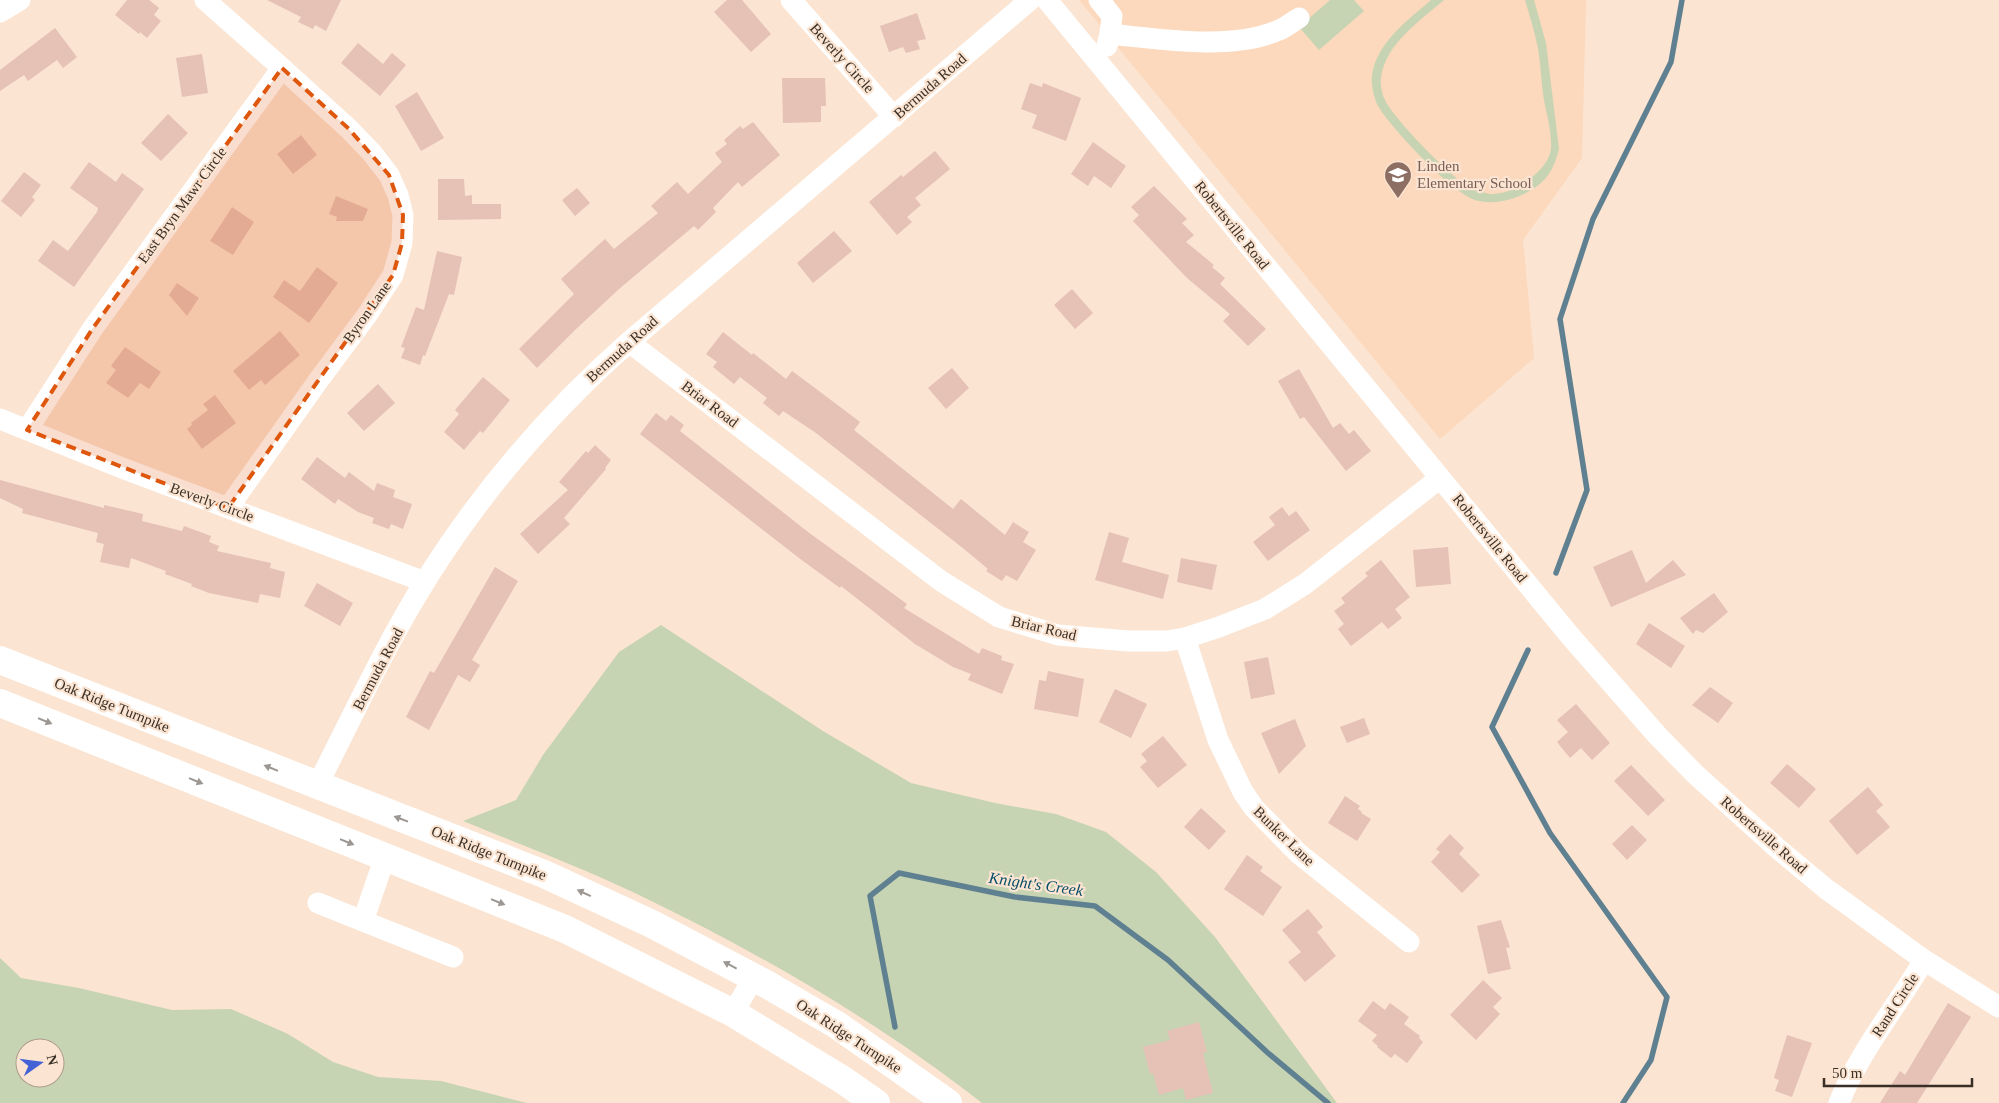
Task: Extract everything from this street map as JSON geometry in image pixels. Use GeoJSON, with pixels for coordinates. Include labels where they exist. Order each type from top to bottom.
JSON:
{"type":"FeatureCollection","features":[{"type":"Feature","properties":{"kind":"highway","name":"Oak Ridge Turnpike"},"geometry":{"type":"LineString","coordinates":[[0,660],[544,874],[652,924],[754,978],[836,1025],[948,1103]]}},
{"type":"Feature","properties":{"kind":"highway"},"geometry":{"type":"LineString","coordinates":[[0,703],[565,929],[733,1013],[876,1103]]}},
{"type":"Feature","properties":{"kind":"highway"},"geometry":{"type":"LineString","coordinates":[[298,822],[317,786]]}},
{"type":"Feature","properties":{"kind":"street"},"geometry":{"type":"LineString","coordinates":[[0,12],[20,0]]}},
{"type":"Feature","properties":{"kind":"street"},"geometry":{"type":"LineString","coordinates":[[205,0],[282,68]]}},
{"type":"Feature","properties":{"kind":"street","name":"Beverly Circle"},"geometry":{"type":"LineString","coordinates":[[791,0],[894,117]]}},
{"type":"Feature","properties":{"kind":"street","name":"Bermuda Road"},"geometry":{"type":"LineString","coordinates":[[317,786],[391,642],[425,582],[481,502],[533,436],[591,375],[1030,0]]}},
{"type":"Feature","properties":{"kind":"street","name":"Robertsville Road"},"geometry":{"type":"LineString","coordinates":[[1047,0],[1440,478],[1622,696],[1657,735],[1695,774],[1776,848],[1825,888],[1924,960],[1999,1007]]}},
{"type":"Feature","properties":{"kind":"street"},"geometry":{"type":"LineString","coordinates":[[1098,0],[1112,16],[1110,34],[1101,65]]}},
{"type":"Feature","properties":{"kind":"street"},"geometry":{"type":"LineString","coordinates":[[1110,34],[1191,42],[1223,41],[1257,36],[1279,30],[1299,18]]}},
{"type":"Feature","properties":{"kind":"street","name":"East Bryn Mawr Circle"},"geometry":{"type":"LineString","coordinates":[[27,430],[92,328],[282,68]]}},
{"type":"Feature","properties":{"kind":"street","name":"Byron Lane"},"geometry":{"type":"LineString","coordinates":[[228,508],[367,315],[393,275],[402,243],[403,215],[398,195],[389,175],[349,129],[282,68]]}},
{"type":"Feature","properties":{"kind":"street","name":"Briar Road"},"geometry":{"type":"LineString","coordinates":[[629,342],[941,580],[999,617],[1058,635],[1128,641],[1167,641],[1186,638],[1218,628],[1265,609],[1305,584],[1440,478]]}},
{"type":"Feature","properties":{"kind":"street","name":"Beverly Circle"},"geometry":{"type":"LineString","coordinates":[[0,419],[122,468],[425,582]]}},
{"type":"Feature","properties":{"kind":"street","name":"Bunker Lane"},"geometry":{"type":"LineString","coordinates":[[1186,638],[1218,740],[1243,792],[1254,808],[1298,852],[1409,942]]}},
{"type":"Feature","properties":{"kind":"street"},"geometry":{"type":"LineString","coordinates":[[363,920],[385,857]]}},
{"type":"Feature","properties":{"kind":"street"},"geometry":{"type":"LineString","coordinates":[[318,903],[453,957]]}},
{"type":"Feature","properties":{"kind":"street","name":"Rand Circle"},"geometry":{"type":"LineString","coordinates":[[1839,1103],[1846,1084],[1862,1057],[1924,960]]}},
{"type":"Feature","properties":{"kind":"street"},"geometry":{"type":"LineString","coordinates":[[733,1013],[754,978]]}},
{"type":"Feature","properties":{"kind":"highlighted area"},"geometry":{"type":"Polygon","coordinates":[[[282,68],[349,129],[389,175],[403,215],[402,243],[393,275],[228,508],[27,430],[93,328],[282,68]]]}},
{"type":"Feature","properties":{"kind":"shaded area","name":"Linden Elementary School"},"geometry":{"type":"Polygon","coordinates":[[[1079,0],[1586,0],[1582,158],[1523,240],[1534,358],[1440,439],[1079,0]]]}},
{"type":"Feature","properties":{"kind":"green space"},"geometry":{"type":"Polygon","coordinates":[[[1330,0],[1354,0],[1364,11],[1319,50],[1299,27],[1330,0]]]}},
{"type":"Feature","properties":{"kind":"green space"},"geometry":{"type":"Polygon","coordinates":[[[1431,0],[1444,0],[1405,34],[1389,54],[1381,78],[1383,95],[1390,109],[1399,120],[1447,170],[1466,185],[1478,191],[1491,194],[1509,191],[1536,174],[1548,158],[1551,149],[1538,51],[1525,0],[1534,0],[1546,43],[1559,149],[1548,176],[1522,195],[1503,201],[1484,202],[1464,195],[1422,158],[1395,129],[1378,106],[1373,92],[1372,76],[1380,53],[1394,34],[1431,0]]]}},
{"type":"Feature","properties":{"kind":"green space"},"geometry":{"type":"Polygon","coordinates":[[[661,625],[823,731],[911,783],[995,803],[1056,814],[1106,832],[1156,872],[1215,937],[1337,1103],[982,1103],[859,1016],[772,964],[682,916],[616,884],[463,821],[516,800],[543,755],[619,652],[661,625]]]}},
{"type":"Feature","properties":{"kind":"green space"},"geometry":{"type":"Polygon","coordinates":[[[0,958],[21,978],[79,988],[172,1010],[231,1009],[288,1034],[333,1062],[378,1077],[441,1081],[527,1103],[0,1103],[0,958]]]}},
{"type":"Feature","properties":{"kind":"building"},"geometry":{"type":"Polygon","coordinates":[[[127,0],[149,0],[159,8],[154,15],[161,21],[147,38],[115,15],[127,0]]]}},
{"type":"Feature","properties":{"kind":"building"},"geometry":{"type":"Polygon","coordinates":[[[267,0],[341,0],[326,31],[315,25],[313,29],[298,22],[301,17],[267,0]]]}},
{"type":"Feature","properties":{"kind":"building"},"geometry":{"type":"Polygon","coordinates":[[[727,0],[742,0],[771,34],[751,52],[714,12],[727,0]]]}},
{"type":"Feature","properties":{"kind":"building"},"geometry":{"type":"Polygon","coordinates":[[[917,13],[926,39],[917,41],[920,49],[906,53],[903,47],[889,52],[880,26],[917,13]]]}},
{"type":"Feature","properties":{"kind":"building"},"geometry":{"type":"Polygon","coordinates":[[[55,28],[77,57],[63,68],[57,60],[28,81],[24,75],[0,91],[0,70],[55,28]]]}},
{"type":"Feature","properties":{"kind":"building"},"geometry":{"type":"Polygon","coordinates":[[[358,43],[383,64],[392,53],[406,65],[380,96],[341,63],[358,43]]]}},
{"type":"Feature","properties":{"kind":"building"},"geometry":{"type":"Polygon","coordinates":[[[202,54],[208,93],[182,97],[176,58],[202,54]]]}},
{"type":"Feature","properties":{"kind":"building"},"geometry":{"type":"Polygon","coordinates":[[[782,78],[825,78],[826,106],[821,106],[821,122],[783,123],[782,78]]]}},
{"type":"Feature","properties":{"kind":"building"},"geometry":{"type":"Polygon","coordinates":[[[1030,83],[1042,87],[1043,83],[1081,98],[1066,141],[1032,128],[1037,115],[1021,109],[1030,83]]]}},
{"type":"Feature","properties":{"kind":"building"},"geometry":{"type":"Polygon","coordinates":[[[417,92],[444,138],[421,151],[395,106],[417,92]]]}},
{"type":"Feature","properties":{"kind":"building"},"geometry":{"type":"Polygon","coordinates":[[[168,114],[188,133],[161,161],[141,143],[168,114]]]}},
{"type":"Feature","properties":{"kind":"building"},"geometry":{"type":"Polygon","coordinates":[[[753,122],[780,155],[742,187],[738,182],[713,208],[716,212],[698,230],[694,226],[619,289],[537,368],[519,349],[574,294],[561,279],[605,239],[614,249],[658,213],[651,206],[677,182],[688,194],[722,162],[715,153],[727,144],[724,140],[740,126],[743,129],[753,122]]]}},
{"type":"Feature","properties":{"kind":"building"},"geometry":{"type":"Polygon","coordinates":[[[301,135],[317,155],[293,174],[277,154],[301,135]]]}},
{"type":"Feature","properties":{"kind":"building"},"geometry":{"type":"Polygon","coordinates":[[[1093,142],[1126,166],[1111,188],[1094,176],[1088,186],[1071,174],[1093,142]]]}},
{"type":"Feature","properties":{"kind":"building"},"geometry":{"type":"Polygon","coordinates":[[[935,151],[950,169],[915,198],[921,205],[907,217],[912,222],[897,235],[869,202],[901,175],[903,177],[935,151]]]}},
{"type":"Feature","properties":{"kind":"building"},"geometry":{"type":"Polygon","coordinates":[[[89,162],[116,182],[122,173],[144,189],[74,287],[38,261],[53,240],[68,251],[97,212],[98,208],[70,188],[89,162]]]}},
{"type":"Feature","properties":{"kind":"building"},"geometry":{"type":"Polygon","coordinates":[[[24,172],[41,185],[32,197],[35,200],[21,217],[1,201],[24,172]]]}},
{"type":"Feature","properties":{"kind":"building"},"geometry":{"type":"Polygon","coordinates":[[[438,179],[464,179],[465,196],[472,195],[472,204],[501,204],[501,219],[438,220],[438,179]]]}},
{"type":"Feature","properties":{"kind":"building"},"geometry":{"type":"Polygon","coordinates":[[[1154,186],[1187,219],[1182,223],[1194,235],[1186,242],[1214,265],[1212,267],[1225,278],[1220,284],[1266,329],[1248,346],[1223,321],[1230,314],[1187,278],[1133,221],[1139,215],[1131,207],[1154,186]]]}},
{"type":"Feature","properties":{"kind":"building"},"geometry":{"type":"Polygon","coordinates":[[[577,188],[590,203],[575,216],[562,200],[577,188]]]}},
{"type":"Feature","properties":{"kind":"building"},"geometry":{"type":"Polygon","coordinates":[[[336,196],[368,209],[363,221],[336,221],[337,217],[329,214],[336,196]]]}},
{"type":"Feature","properties":{"kind":"building"},"geometry":{"type":"Polygon","coordinates":[[[232,207],[254,222],[233,255],[210,241],[232,207]]]}},
{"type":"Feature","properties":{"kind":"building"},"geometry":{"type":"Polygon","coordinates":[[[834,231],[852,251],[813,283],[797,263],[834,231]]]}},
{"type":"Feature","properties":{"kind":"building"},"geometry":{"type":"Polygon","coordinates":[[[437,251],[462,257],[454,295],[449,294],[420,365],[401,358],[405,348],[401,347],[416,307],[424,310],[437,251]]]}},
{"type":"Feature","properties":{"kind":"building"},"geometry":{"type":"Polygon","coordinates":[[[317,267],[338,283],[309,323],[273,297],[284,280],[300,291],[317,267]]]}},
{"type":"Feature","properties":{"kind":"building"},"geometry":{"type":"Polygon","coordinates":[[[177,283],[199,298],[187,316],[169,295],[177,283]]]}},
{"type":"Feature","properties":{"kind":"building"},"geometry":{"type":"Polygon","coordinates":[[[1072,289],[1093,313],[1075,329],[1054,305],[1072,289]]]}},
{"type":"Feature","properties":{"kind":"building"},"geometry":{"type":"Polygon","coordinates":[[[280,331],[300,355],[265,385],[261,380],[249,390],[233,371],[280,331]]]}},
{"type":"Feature","properties":{"kind":"building"},"geometry":{"type":"Polygon","coordinates":[[[723,332],[786,379],[792,371],[860,422],[854,430],[953,509],[961,499],[1005,535],[1013,522],[1029,532],[1023,542],[1036,550],[1017,581],[1006,575],[1002,581],[986,571],[988,569],[964,549],[816,433],[783,411],[779,416],[763,403],[767,398],[740,377],[734,384],[713,367],[717,362],[706,354],[723,332]]]}},
{"type":"Feature","properties":{"kind":"building"},"geometry":{"type":"Polygon","coordinates":[[[125,347],[161,372],[149,389],[140,383],[128,398],[106,383],[116,370],[111,366],[125,347]]]}},
{"type":"Feature","properties":{"kind":"building"},"geometry":{"type":"Polygon","coordinates":[[[952,368],[969,388],[946,409],[928,388],[952,368]]]}},
{"type":"Feature","properties":{"kind":"building"},"geometry":{"type":"Polygon","coordinates":[[[1299,369],[1333,428],[1340,423],[1349,434],[1354,430],[1371,451],[1346,471],[1304,417],[1300,419],[1278,381],[1299,369]]]}},
{"type":"Feature","properties":{"kind":"building"},"geometry":{"type":"Polygon","coordinates":[[[483,377],[510,400],[483,433],[480,431],[464,450],[444,432],[459,414],[455,410],[483,377]]]}},
{"type":"Feature","properties":{"kind":"building"},"geometry":{"type":"Polygon","coordinates":[[[378,384],[395,403],[364,431],[347,413],[378,384]]]}},
{"type":"Feature","properties":{"kind":"building"},"geometry":{"type":"Polygon","coordinates":[[[215,395],[236,423],[202,449],[187,429],[192,425],[191,423],[208,410],[203,404],[215,395]]]}},
{"type":"Feature","properties":{"kind":"building"},"geometry":{"type":"Polygon","coordinates":[[[656,413],[666,421],[671,415],[684,425],[680,431],[808,532],[907,604],[904,608],[979,654],[982,648],[1002,656],[1001,660],[1014,664],[1002,694],[968,680],[971,674],[953,667],[915,644],[841,586],[840,588],[799,558],[640,434],[656,413]]]}},
{"type":"Feature","properties":{"kind":"building"},"geometry":{"type":"Polygon","coordinates":[[[595,445],[611,460],[606,469],[564,518],[570,524],[538,554],[520,534],[568,490],[559,482],[586,451],[588,453],[595,445]]]}},
{"type":"Feature","properties":{"kind":"building"},"geometry":{"type":"Polygon","coordinates":[[[317,457],[345,478],[349,472],[374,491],[377,483],[395,490],[393,497],[412,504],[403,529],[391,524],[389,529],[372,523],[374,518],[358,512],[338,499],[335,504],[301,479],[317,457]]]}},
{"type":"Feature","properties":{"kind":"building"},"geometry":{"type":"Polygon","coordinates":[[[0,480],[104,508],[104,505],[143,514],[142,521],[182,531],[184,526],[211,536],[209,542],[219,546],[217,551],[271,563],[270,568],[285,572],[280,598],[260,594],[258,603],[209,593],[191,586],[192,584],[165,574],[166,571],[131,558],[129,568],[100,562],[104,544],[96,542],[98,533],[22,513],[23,509],[0,498],[0,480]]]}},
{"type":"Feature","properties":{"kind":"building"},"geometry":{"type":"Polygon","coordinates":[[[1282,507],[1289,516],[1296,511],[1310,530],[1268,561],[1253,542],[1275,525],[1269,517],[1282,507]]]}},
{"type":"Feature","properties":{"kind":"building"},"geometry":{"type":"Polygon","coordinates":[[[1109,532],[1129,538],[1122,562],[1169,575],[1163,599],[1095,580],[1109,532]]]}},
{"type":"Feature","properties":{"kind":"building"},"geometry":{"type":"Polygon","coordinates":[[[1448,547],[1451,584],[1416,587],[1413,550],[1448,547]]]}},
{"type":"Feature","properties":{"kind":"building"},"geometry":{"type":"Polygon","coordinates":[[[1632,550],[1646,583],[1673,560],[1686,575],[1611,607],[1593,567],[1632,550]]]}},
{"type":"Feature","properties":{"kind":"building"},"geometry":{"type":"Polygon","coordinates":[[[1181,558],[1217,565],[1212,590],[1177,582],[1181,558]]]}},
{"type":"Feature","properties":{"kind":"building"},"geometry":{"type":"Polygon","coordinates":[[[1381,560],[1410,597],[1395,609],[1402,618],[1388,629],[1382,622],[1351,646],[1338,629],[1344,624],[1334,611],[1345,603],[1341,598],[1368,576],[1365,573],[1381,560]]]}},
{"type":"Feature","properties":{"kind":"building"},"geometry":{"type":"Polygon","coordinates":[[[495,567],[518,581],[472,660],[480,665],[470,682],[458,675],[429,730],[406,717],[430,671],[434,673],[495,567]]]}},
{"type":"Feature","properties":{"kind":"building"},"geometry":{"type":"Polygon","coordinates":[[[317,583],[353,603],[340,626],[304,606],[317,583]]]}},
{"type":"Feature","properties":{"kind":"building"},"geometry":{"type":"Polygon","coordinates":[[[1714,593],[1728,612],[1703,633],[1696,630],[1693,634],[1680,618],[1714,593]]]}},
{"type":"Feature","properties":{"kind":"building"},"geometry":{"type":"Polygon","coordinates":[[[1649,623],[1685,646],[1671,668],[1636,644],[1649,623]]]}},
{"type":"Feature","properties":{"kind":"building"},"geometry":{"type":"Polygon","coordinates":[[[1268,657],[1275,694],[1251,699],[1244,662],[1268,657]]]}},
{"type":"Feature","properties":{"kind":"building"},"geometry":{"type":"Polygon","coordinates":[[[1048,671],[1084,679],[1078,717],[1034,709],[1039,680],[1046,681],[1048,671]]]}},
{"type":"Feature","properties":{"kind":"building"},"geometry":{"type":"Polygon","coordinates":[[[1710,687],[1733,703],[1718,723],[1692,705],[1710,687]]]}},
{"type":"Feature","properties":{"kind":"building"},"geometry":{"type":"Polygon","coordinates":[[[1115,689],[1147,704],[1131,738],[1099,722],[1115,689]]]}},
{"type":"Feature","properties":{"kind":"building"},"geometry":{"type":"Polygon","coordinates":[[[1576,704],[1610,743],[1592,760],[1581,748],[1570,758],[1557,742],[1568,732],[1557,720],[1576,704]]]}},
{"type":"Feature","properties":{"kind":"building"},"geometry":{"type":"Polygon","coordinates":[[[1364,718],[1370,734],[1347,743],[1340,727],[1364,718]]]}},
{"type":"Feature","properties":{"kind":"building"},"geometry":{"type":"Polygon","coordinates":[[[1295,719],[1306,746],[1279,774],[1261,733],[1295,719]]]}},
{"type":"Feature","properties":{"kind":"building"},"geometry":{"type":"Polygon","coordinates":[[[1163,736],[1187,765],[1158,788],[1140,767],[1147,761],[1141,754],[1163,736]]]}},
{"type":"Feature","properties":{"kind":"building"},"geometry":{"type":"Polygon","coordinates":[[[1787,764],[1816,789],[1799,808],[1770,783],[1787,764]]]}},
{"type":"Feature","properties":{"kind":"building"},"geometry":{"type":"Polygon","coordinates":[[[1631,765],[1665,800],[1648,816],[1614,781],[1631,765]]]}},
{"type":"Feature","properties":{"kind":"building"},"geometry":{"type":"Polygon","coordinates":[[[1868,787],[1883,805],[1876,811],[1890,827],[1857,855],[1829,821],[1868,787]]]}},
{"type":"Feature","properties":{"kind":"building"},"geometry":{"type":"Polygon","coordinates":[[[1345,796],[1360,806],[1358,809],[1361,813],[1371,819],[1357,841],[1328,823],[1345,796]]]}},
{"type":"Feature","properties":{"kind":"building"},"geometry":{"type":"Polygon","coordinates":[[[1201,808],[1226,831],[1209,850],[1184,827],[1201,808]]]}},
{"type":"Feature","properties":{"kind":"building"},"geometry":{"type":"Polygon","coordinates":[[[1632,825],[1647,840],[1627,860],[1612,844],[1632,825]]]}},
{"type":"Feature","properties":{"kind":"building"},"geometry":{"type":"Polygon","coordinates":[[[1450,834],[1464,848],[1459,854],[1480,875],[1462,893],[1431,862],[1440,852],[1436,849],[1450,834]]]}},
{"type":"Feature","properties":{"kind":"building"},"geometry":{"type":"Polygon","coordinates":[[[1247,855],[1263,867],[1260,871],[1282,887],[1263,916],[1224,889],[1247,855]]]}},
{"type":"Feature","properties":{"kind":"building"},"geometry":{"type":"Polygon","coordinates":[[[1308,909],[1323,927],[1317,932],[1336,956],[1305,982],[1288,962],[1301,952],[1282,930],[1308,909]]]}},
{"type":"Feature","properties":{"kind":"building"},"geometry":{"type":"Polygon","coordinates":[[[1501,920],[1510,947],[1506,948],[1511,969],[1488,974],[1477,926],[1501,920]]]}},
{"type":"Feature","properties":{"kind":"building"},"geometry":{"type":"Polygon","coordinates":[[[1483,980],[1502,998],[1493,1007],[1500,1014],[1476,1040],[1450,1015],[1483,980]]]}},
{"type":"Feature","properties":{"kind":"building"},"geometry":{"type":"Polygon","coordinates":[[[1373,1001],[1385,1010],[1390,1003],[1409,1017],[1404,1024],[1420,1036],[1419,1038],[1423,1042],[1407,1063],[1395,1054],[1391,1058],[1377,1047],[1372,1041],[1377,1035],[1358,1021],[1373,1001]]]}},
{"type":"Feature","properties":{"kind":"building"},"geometry":{"type":"Polygon","coordinates":[[[1948,1003],[1971,1017],[1917,1103],[1880,1103],[1900,1071],[1905,1075],[1948,1003]]]}},
{"type":"Feature","properties":{"kind":"building"},"geometry":{"type":"Polygon","coordinates":[[[1199,1022],[1207,1052],[1203,1053],[1213,1093],[1186,1100],[1183,1088],[1159,1095],[1153,1073],[1150,1074],[1143,1047],[1170,1040],[1167,1031],[1199,1022]]]}},
{"type":"Feature","properties":{"kind":"building"},"geometry":{"type":"Polygon","coordinates":[[[1787,1035],[1812,1043],[1792,1097],[1775,1091],[1779,1080],[1774,1078],[1787,1035]]]}},
{"type":"Feature","properties":{"kind":"waterway"},"geometry":{"type":"LineString","coordinates":[[1556,573],[1587,490],[1560,319],[1593,219],[1671,62],[1682,0]]}},
{"type":"Feature","properties":{"kind":"waterway"},"geometry":{"type":"LineString","coordinates":[[1528,650],[1492,727],[1550,833],[1667,997],[1651,1060],[1623,1103]]}},
{"type":"Feature","properties":{"kind":"waterway","name":"Knight's Creek"},"geometry":{"type":"LineString","coordinates":[[895,1027],[870,896],[899,873],[1015,897],[1095,906],[1168,960],[1268,1053],[1328,1103]]}},
{"type":"Feature","properties":{"kind":"place","name":"Linden Elementary School"},"geometry":{"type":"Point","coordinates":[1398,199]}}]}
